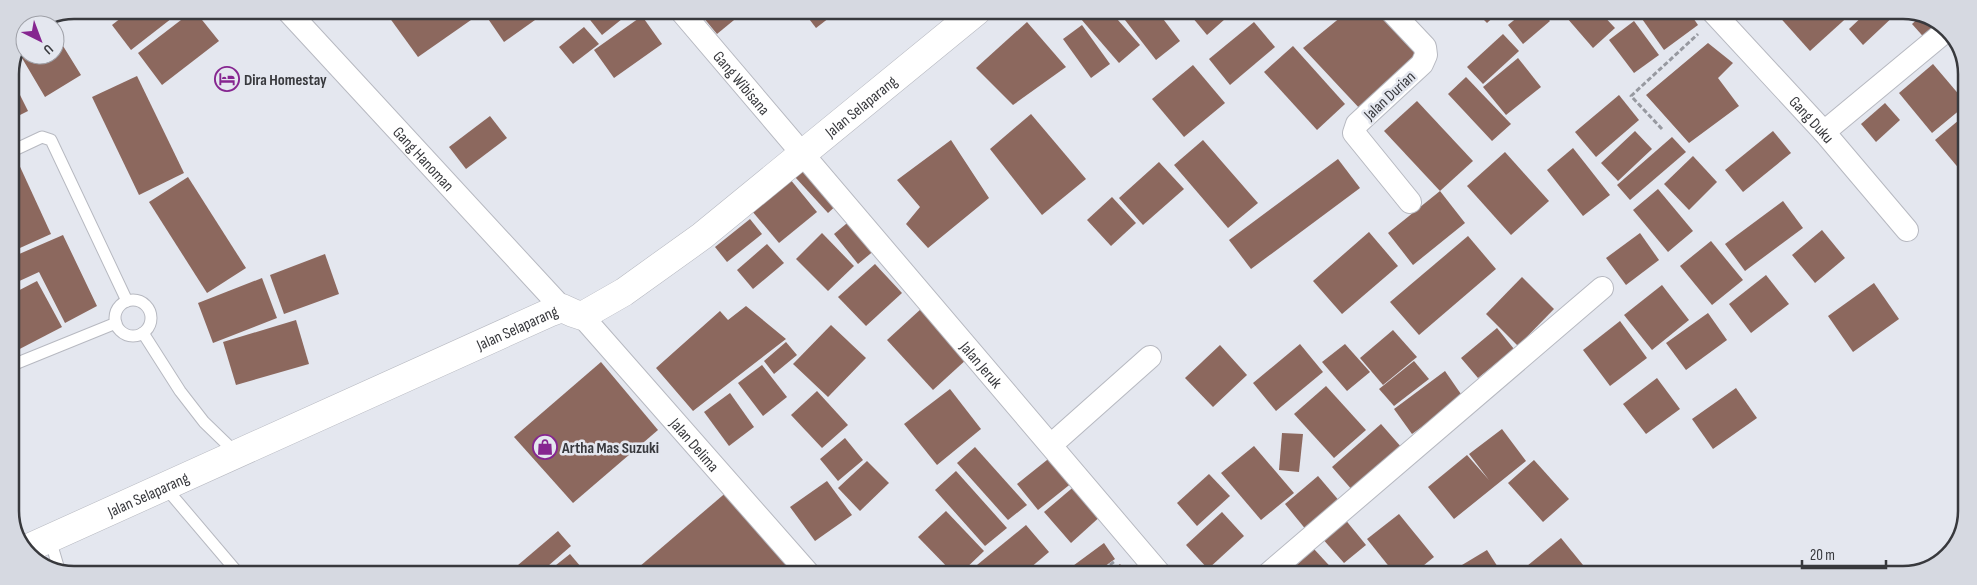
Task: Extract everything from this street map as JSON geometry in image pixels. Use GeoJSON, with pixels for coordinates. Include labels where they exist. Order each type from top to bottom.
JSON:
{"type":"FeatureCollection","features":[{"type":"Feature","properties":{"kind":"main road","name":"Jalan Selaparang"},"geometry":{"type":"LineString","coordinates":[[31,547],[238,454],[572,312],[624,292],[702,236],[967,19]]}},
{"type":"Feature","properties":{"kind":"street","name":"Gang Hanoman"},"geometry":{"type":"LineString","coordinates":[[295,19],[572,312]]}},
{"type":"Feature","properties":{"kind":"street","name":"Gang Wibisana"},"geometry":{"type":"LineString","coordinates":[[688,19],[802,154]]}},
{"type":"Feature","properties":{"kind":"street","name":"Jalan Durian"},"geometry":{"type":"LineString","coordinates":[[1398,19],[1424,48],[1426,55],[1422,64],[1357,124],[1354,133],[1410,202]]}},
{"type":"Feature","properties":{"kind":"street","name":"Gang Duku"},"geometry":{"type":"LineString","coordinates":[[1720,19],[1824,132],[1907,230]]}},
{"type":"Feature","properties":{"kind":"street"},"geometry":{"type":"LineString","coordinates":[[1824,132],[1941,35]]}},
{"type":"Feature","properties":{"kind":"street","name":"Jalan Jeruk"},"geometry":{"type":"LineString","coordinates":[[802,154],[1153,566]]}},
{"type":"Feature","properties":{"kind":"street"},"geometry":{"type":"LineString","coordinates":[[1277,566],[1602,288]]}},
{"type":"Feature","properties":{"kind":"street","name":"Jalan Delima"},"geometry":{"type":"LineString","coordinates":[[572,312],[802,566]]}},
{"type":"Feature","properties":{"kind":"street"},"geometry":{"type":"LineString","coordinates":[[1051,445],[1150,357]]}},
{"type":"Feature","properties":{"kind":"lane"},"geometry":{"type":"LineString","coordinates":[[19,148],[42,137],[50,140],[127,301]]}},
{"type":"Feature","properties":{"kind":"lane"},"geometry":{"type":"LineString","coordinates":[[127,301],[136,301],[143,304],[149,310],[151,318],[149,326],[143,333],[135,336],[127,335],[120,331],[116,323],[117,310],[127,301]]}},
{"type":"Feature","properties":{"kind":"lane"},"geometry":{"type":"LineString","coordinates":[[19,362],[116,323]]}},
{"type":"Feature","properties":{"kind":"lane"},"geometry":{"type":"LineString","coordinates":[[143,333],[160,362],[204,422],[238,454]]}},
{"type":"Feature","properties":{"kind":"lane"},"geometry":{"type":"LineString","coordinates":[[165,487],[232,566]]}},
{"type":"Feature","properties":{"kind":"lane"},"geometry":{"type":"LineString","coordinates":[[50,539],[57,563]]}},
{"type":"Feature","properties":{"kind":"path"},"geometry":{"type":"LineString","coordinates":[[1662,129],[1632,96],[1710,19]]}},
{"type":"Feature","properties":{"kind":"building"},"geometry":{"type":"Polygon","coordinates":[[[120,19],[171,19],[131,50],[112,25],[120,19]]]}},
{"type":"Feature","properties":{"kind":"building"},"geometry":{"type":"Polygon","coordinates":[[[182,19],[201,19],[219,41],[162,85],[138,53],[182,19]]]}},
{"type":"Feature","properties":{"kind":"building"},"geometry":{"type":"Polygon","coordinates":[[[390,19],[470,19],[471,20],[418,57],[390,19]]]}},
{"type":"Feature","properties":{"kind":"building"},"geometry":{"type":"Polygon","coordinates":[[[488,19],[536,19],[504,42],[488,19]]]}},
{"type":"Feature","properties":{"kind":"building"},"geometry":{"type":"Polygon","coordinates":[[[589,19],[622,19],[602,35],[589,19]]]}},
{"type":"Feature","properties":{"kind":"building"},"geometry":{"type":"Polygon","coordinates":[[[638,19],[644,19],[662,44],[614,78],[594,50],[638,19]]]}},
{"type":"Feature","properties":{"kind":"building"},"geometry":{"type":"Polygon","coordinates":[[[705,19],[735,19],[717,34],[705,19]]]}},
{"type":"Feature","properties":{"kind":"building"},"geometry":{"type":"Polygon","coordinates":[[[809,19],[828,19],[816,28],[809,19]]]}},
{"type":"Feature","properties":{"kind":"building"},"geometry":{"type":"Polygon","coordinates":[[[1081,19],[1117,19],[1140,45],[1119,63],[1081,19]]]}},
{"type":"Feature","properties":{"kind":"building"},"geometry":{"type":"Polygon","coordinates":[[[1163,19],[1180,41],[1156,60],[1125,20],[1163,19]]]}},
{"type":"Feature","properties":{"kind":"building"},"geometry":{"type":"Polygon","coordinates":[[[1194,19],[1225,19],[1207,35],[1194,19]]]}},
{"type":"Feature","properties":{"kind":"building"},"geometry":{"type":"Polygon","coordinates":[[[1338,19],[1384,19],[1422,60],[1362,111],[1303,48],[1338,19]]]}},
{"type":"Feature","properties":{"kind":"building"},"geometry":{"type":"Polygon","coordinates":[[[1483,19],[1491,19],[1487,23],[1483,19]]]}},
{"type":"Feature","properties":{"kind":"building"},"geometry":{"type":"Polygon","coordinates":[[[1515,19],[1548,19],[1550,21],[1523,44],[1508,25],[1515,19]]]}},
{"type":"Feature","properties":{"kind":"building"},"geometry":{"type":"Polygon","coordinates":[[[1568,19],[1607,19],[1615,28],[1593,48],[1568,19]]]}},
{"type":"Feature","properties":{"kind":"building"},"geometry":{"type":"Polygon","coordinates":[[[1642,19],[1694,19],[1698,25],[1664,50],[1642,19]]]}},
{"type":"Feature","properties":{"kind":"building"},"geometry":{"type":"Polygon","coordinates":[[[1781,19],[1845,19],[1810,51],[1781,19]]]}},
{"type":"Feature","properties":{"kind":"building"},"geometry":{"type":"Polygon","coordinates":[[[1860,19],[1891,19],[1863,45],[1849,29],[1860,19]]]}},
{"type":"Feature","properties":{"kind":"building"},"geometry":{"type":"Polygon","coordinates":[[[1916,20],[1928,24],[1940,33],[1929,43],[1912,24],[1916,20]]]}},
{"type":"Feature","properties":{"kind":"building"},"geometry":{"type":"Polygon","coordinates":[[[1634,21],[1659,55],[1634,73],[1609,40],[1634,21]]]}},
{"type":"Feature","properties":{"kind":"building"},"geometry":{"type":"Polygon","coordinates":[[[1027,22],[1066,67],[1013,105],[976,68],[1027,22]]]}},
{"type":"Feature","properties":{"kind":"building"},"geometry":{"type":"Polygon","coordinates":[[[1254,22],[1275,47],[1230,85],[1209,59],[1254,22]]]}},
{"type":"Feature","properties":{"kind":"building"},"geometry":{"type":"Polygon","coordinates":[[[1082,25],[1110,64],[1091,78],[1063,39],[1082,25]]]}},
{"type":"Feature","properties":{"kind":"building"},"geometry":{"type":"Polygon","coordinates":[[[584,27],[599,44],[573,64],[559,47],[584,27]]]}},
{"type":"Feature","properties":{"kind":"building"},"geometry":{"type":"Polygon","coordinates":[[[1503,34],[1519,51],[1483,84],[1467,67],[1503,34]]]}},
{"type":"Feature","properties":{"kind":"building"},"geometry":{"type":"Polygon","coordinates":[[[1708,43],[1733,63],[1718,78],[1739,106],[1689,143],[1646,95],[1708,43]]]}},
{"type":"Feature","properties":{"kind":"building"},"geometry":{"type":"Polygon","coordinates":[[[1293,46],[1345,104],[1317,130],[1264,72],[1293,46]]]}},
{"type":"Feature","properties":{"kind":"building"},"geometry":{"type":"Polygon","coordinates":[[[65,49],[81,75],[45,97],[26,65],[65,65],[65,49]]]}},
{"type":"Feature","properties":{"kind":"building"},"geometry":{"type":"Polygon","coordinates":[[[1518,58],[1541,87],[1506,115],[1483,87],[1518,58]]]}},
{"type":"Feature","properties":{"kind":"building"},"geometry":{"type":"Polygon","coordinates":[[[1933,64],[1958,93],[1958,111],[1932,133],[1899,93],[1933,64]]]}},
{"type":"Feature","properties":{"kind":"building"},"geometry":{"type":"Polygon","coordinates":[[[1193,65],[1225,103],[1184,137],[1152,99],[1193,65]]]}},
{"type":"Feature","properties":{"kind":"building"},"geometry":{"type":"Polygon","coordinates":[[[137,76],[184,173],[139,195],[92,97],[137,76]]]}},
{"type":"Feature","properties":{"kind":"building"},"geometry":{"type":"Polygon","coordinates":[[[1466,77],[1511,124],[1492,141],[1448,94],[1466,77]]]}},
{"type":"Feature","properties":{"kind":"building"},"geometry":{"type":"Polygon","coordinates":[[[19,93],[28,111],[19,116],[19,93]]]}},
{"type":"Feature","properties":{"kind":"building"},"geometry":{"type":"Polygon","coordinates":[[[1619,95],[1639,120],[1596,157],[1575,132],[1619,95]]]}},
{"type":"Feature","properties":{"kind":"building"},"geometry":{"type":"Polygon","coordinates":[[[1417,101],[1473,161],[1440,191],[1384,131],[1417,101]]]}},
{"type":"Feature","properties":{"kind":"building"},"geometry":{"type":"Polygon","coordinates":[[[1885,103],[1900,120],[1876,142],[1861,124],[1885,103]]]}},
{"type":"Feature","properties":{"kind":"building"},"geometry":{"type":"Polygon","coordinates":[[[1031,114],[1086,179],[1042,215],[990,149],[1031,114]]]}},
{"type":"Feature","properties":{"kind":"building"},"geometry":{"type":"Polygon","coordinates":[[[490,116],[507,138],[466,169],[449,147],[490,116]]]}},
{"type":"Feature","properties":{"kind":"building"},"geometry":{"type":"Polygon","coordinates":[[[1958,121],[1958,167],[1935,140],[1958,121]]]}},
{"type":"Feature","properties":{"kind":"building"},"geometry":{"type":"Polygon","coordinates":[[[1635,131],[1652,149],[1618,181],[1601,163],[1635,131]]]}},
{"type":"Feature","properties":{"kind":"building"},"geometry":{"type":"Polygon","coordinates":[[[1773,131],[1791,153],[1743,192],[1725,170],[1773,131]]]}},
{"type":"Feature","properties":{"kind":"building"},"geometry":{"type":"Polygon","coordinates":[[[1672,137],[1686,152],[1630,200],[1617,185],[1672,137]]]}},
{"type":"Feature","properties":{"kind":"building"},"geometry":{"type":"Polygon","coordinates":[[[951,140],[989,198],[928,248],[906,224],[920,207],[897,180],[951,140]]]}},
{"type":"Feature","properties":{"kind":"building"},"geometry":{"type":"Polygon","coordinates":[[[1203,140],[1258,203],[1228,228],[1174,165],[1203,140]]]}},
{"type":"Feature","properties":{"kind":"building"},"geometry":{"type":"Polygon","coordinates":[[[1573,148],[1610,195],[1583,216],[1547,170],[1573,148]]]}},
{"type":"Feature","properties":{"kind":"building"},"geometry":{"type":"Polygon","coordinates":[[[1505,152],[1549,201],[1511,235],[1467,186],[1505,152]]]}},
{"type":"Feature","properties":{"kind":"building"},"geometry":{"type":"Polygon","coordinates":[[[1693,156],[1717,182],[1689,210],[1664,184],[1693,156]]]}},
{"type":"Feature","properties":{"kind":"building"},"geometry":{"type":"Polygon","coordinates":[[[1338,159],[1360,188],[1251,269],[1229,240],[1338,159]]]}},
{"type":"Feature","properties":{"kind":"building"},"geometry":{"type":"Polygon","coordinates":[[[1159,162],[1184,189],[1143,225],[1119,198],[1159,162]]]}},
{"type":"Feature","properties":{"kind":"building"},"geometry":{"type":"Polygon","coordinates":[[[19,165],[51,234],[19,248],[19,165]]]}},
{"type":"Feature","properties":{"kind":"building"},"geometry":{"type":"Polygon","coordinates":[[[807,167],[839,203],[828,213],[795,177],[807,167]]]}},
{"type":"Feature","properties":{"kind":"building"},"geometry":{"type":"Polygon","coordinates":[[[188,177],[246,268],[207,293],[149,202],[188,177]]]}},
{"type":"Feature","properties":{"kind":"building"},"geometry":{"type":"Polygon","coordinates":[[[790,179],[817,212],[779,243],[752,211],[790,179]]]}},
{"type":"Feature","properties":{"kind":"building"},"geometry":{"type":"Polygon","coordinates":[[[1658,189],[1693,231],[1668,252],[1633,210],[1658,189]]]}},
{"type":"Feature","properties":{"kind":"building"},"geometry":{"type":"Polygon","coordinates":[[[1440,191],[1465,223],[1413,265],[1388,233],[1440,191]]]}},
{"type":"Feature","properties":{"kind":"building"},"geometry":{"type":"Polygon","coordinates":[[[1112,197],[1136,223],[1111,246],[1087,220],[1112,197]]]}},
{"type":"Feature","properties":{"kind":"building"},"geometry":{"type":"Polygon","coordinates":[[[1783,201],[1803,228],[1745,271],[1725,244],[1783,201]]]}},
{"type":"Feature","properties":{"kind":"building"},"geometry":{"type":"Polygon","coordinates":[[[750,219],[762,234],[727,262],[715,247],[750,219]]]}},
{"type":"Feature","properties":{"kind":"building"},"geometry":{"type":"Polygon","coordinates":[[[852,219],[876,249],[858,264],[834,234],[852,219]]]}},
{"type":"Feature","properties":{"kind":"building"},"geometry":{"type":"Polygon","coordinates":[[[1822,230],[1845,258],[1815,283],[1792,255],[1822,230]]]}},
{"type":"Feature","properties":{"kind":"building"},"geometry":{"type":"Polygon","coordinates":[[[1369,232],[1398,266],[1342,314],[1313,281],[1369,232]]]}},
{"type":"Feature","properties":{"kind":"building"},"geometry":{"type":"Polygon","coordinates":[[[822,233],[854,266],[828,291],[796,259],[822,233]]]}},
{"type":"Feature","properties":{"kind":"building"},"geometry":{"type":"Polygon","coordinates":[[[1640,233],[1659,260],[1626,285],[1606,258],[1640,233]]]}},
{"type":"Feature","properties":{"kind":"building"},"geometry":{"type":"Polygon","coordinates":[[[63,235],[97,306],[65,323],[39,272],[19,281],[19,254],[63,235]]]}},
{"type":"Feature","properties":{"kind":"building"},"geometry":{"type":"Polygon","coordinates":[[[1468,236],[1496,269],[1419,335],[1390,302],[1468,236]]]}},
{"type":"Feature","properties":{"kind":"building"},"geometry":{"type":"Polygon","coordinates":[[[1711,241],[1743,280],[1712,305],[1680,266],[1711,241]]]}},
{"type":"Feature","properties":{"kind":"building"},"geometry":{"type":"Polygon","coordinates":[[[767,244],[784,263],[753,289],[737,270],[767,244]]]}},
{"type":"Feature","properties":{"kind":"building"},"geometry":{"type":"Polygon","coordinates":[[[325,254],[339,294],[284,314],[270,275],[325,254]]]}},
{"type":"Feature","properties":{"kind":"building"},"geometry":{"type":"Polygon","coordinates":[[[875,264],[902,293],[866,326],[838,297],[875,264]]]}},
{"type":"Feature","properties":{"kind":"building"},"geometry":{"type":"Polygon","coordinates":[[[1766,275],[1789,304],[1751,333],[1729,304],[1766,275]]]}},
{"type":"Feature","properties":{"kind":"building"},"geometry":{"type":"Polygon","coordinates":[[[1522,277],[1554,309],[1518,346],[1486,314],[1522,277]]]}},
{"type":"Feature","properties":{"kind":"building"},"geometry":{"type":"Polygon","coordinates":[[[262,278],[277,318],[213,343],[198,303],[262,278]]]}},
{"type":"Feature","properties":{"kind":"building"},"geometry":{"type":"Polygon","coordinates":[[[37,281],[62,327],[19,349],[19,290],[37,281]]]}},
{"type":"Feature","properties":{"kind":"building"},"geometry":{"type":"Polygon","coordinates":[[[1874,283],[1899,319],[1853,352],[1828,316],[1874,283]]]}},
{"type":"Feature","properties":{"kind":"building"},"geometry":{"type":"Polygon","coordinates":[[[1662,285],[1689,320],[1652,350],[1624,315],[1662,285]]]}},
{"type":"Feature","properties":{"kind":"building"},"geometry":{"type":"Polygon","coordinates":[[[746,306],[786,339],[693,411],[656,368],[720,311],[728,320],[746,306]]]}},
{"type":"Feature","properties":{"kind":"building"},"geometry":{"type":"Polygon","coordinates":[[[922,308],[968,358],[933,390],[887,340],[922,308]]]}},
{"type":"Feature","properties":{"kind":"building"},"geometry":{"type":"Polygon","coordinates":[[[1708,313],[1727,340],[1686,370],[1666,343],[1708,313]]]}},
{"type":"Feature","properties":{"kind":"building"},"geometry":{"type":"Polygon","coordinates":[[[296,320],[309,364],[236,385],[223,342],[296,320]]]}},
{"type":"Feature","properties":{"kind":"building"},"geometry":{"type":"Polygon","coordinates":[[[1620,321],[1647,358],[1610,386],[1583,350],[1620,321]]]}},
{"type":"Feature","properties":{"kind":"building"},"geometry":{"type":"Polygon","coordinates":[[[831,325],[866,358],[828,397],[793,364],[831,325]]]}},
{"type":"Feature","properties":{"kind":"building"},"geometry":{"type":"Polygon","coordinates":[[[1497,328],[1514,349],[1478,378],[1461,358],[1497,328]]]}},
{"type":"Feature","properties":{"kind":"building"},"geometry":{"type":"Polygon","coordinates":[[[1393,330],[1417,357],[1383,385],[1360,358],[1393,330]]]}},
{"type":"Feature","properties":{"kind":"building"},"geometry":{"type":"Polygon","coordinates":[[[786,342],[797,355],[774,374],[764,361],[786,342]]]}},
{"type":"Feature","properties":{"kind":"building"},"geometry":{"type":"Polygon","coordinates":[[[1300,344],[1323,372],[1276,411],[1253,383],[1300,344]]]}},
{"type":"Feature","properties":{"kind":"building"},"geometry":{"type":"Polygon","coordinates":[[[1345,344],[1370,372],[1347,391],[1322,362],[1345,344]]]}},
{"type":"Feature","properties":{"kind":"building"},"geometry":{"type":"Polygon","coordinates":[[[1220,345],[1247,375],[1213,407],[1185,378],[1220,345]]]}},
{"type":"Feature","properties":{"kind":"building"},"geometry":{"type":"Polygon","coordinates":[[[1414,361],[1429,379],[1394,406],[1379,389],[1414,361]]]}},
{"type":"Feature","properties":{"kind":"building"},"geometry":{"type":"Polygon","coordinates":[[[601,362],[658,430],[573,503],[514,437],[601,362]]]}},
{"type":"Feature","properties":{"kind":"building"},"geometry":{"type":"Polygon","coordinates":[[[762,365],[787,397],[763,416],[738,383],[762,365]]]}},
{"type":"Feature","properties":{"kind":"building"},"geometry":{"type":"Polygon","coordinates":[[[1445,371],[1463,397],[1412,434],[1394,409],[1445,371]]]}},
{"type":"Feature","properties":{"kind":"building"},"geometry":{"type":"Polygon","coordinates":[[[1657,378],[1680,409],[1646,434],[1623,404],[1657,378]]]}},
{"type":"Feature","properties":{"kind":"building"},"geometry":{"type":"Polygon","coordinates":[[[1326,386],[1366,430],[1334,458],[1294,414],[1326,386]]]}},
{"type":"Feature","properties":{"kind":"building"},"geometry":{"type":"Polygon","coordinates":[[[1736,388],[1757,418],[1713,449],[1692,419],[1736,388]]]}},
{"type":"Feature","properties":{"kind":"building"},"geometry":{"type":"Polygon","coordinates":[[[950,389],[981,429],[937,465],[904,424],[950,389]]]}},
{"type":"Feature","properties":{"kind":"building"},"geometry":{"type":"Polygon","coordinates":[[[817,391],[848,425],[822,448],[791,415],[817,391]]]}},
{"type":"Feature","properties":{"kind":"building"},"geometry":{"type":"Polygon","coordinates":[[[730,393],[754,427],[729,446],[704,412],[730,393]]]}},
{"type":"Feature","properties":{"kind":"building"},"geometry":{"type":"Polygon","coordinates":[[[1381,424],[1402,448],[1353,491],[1332,467],[1381,424]]]}},
{"type":"Feature","properties":{"kind":"building"},"geometry":{"type":"Polygon","coordinates":[[[1502,429],[1526,461],[1454,519],[1428,487],[1467,455],[1489,480],[1469,454],[1502,429]]]}},
{"type":"Feature","properties":{"kind":"building"},"geometry":{"type":"Polygon","coordinates":[[[1282,433],[1303,434],[1299,472],[1279,470],[1282,433]]]}},
{"type":"Feature","properties":{"kind":"building"},"geometry":{"type":"Polygon","coordinates":[[[845,438],[863,460],[838,481],[820,459],[845,438]]]}},
{"type":"Feature","properties":{"kind":"building"},"geometry":{"type":"Polygon","coordinates":[[[1254,446],[1294,493],[1261,520],[1221,473],[1254,446]]]}},
{"type":"Feature","properties":{"kind":"building"},"geometry":{"type":"Polygon","coordinates":[[[975,447],[1027,505],[1008,520],[957,463],[975,447]]]}},
{"type":"Feature","properties":{"kind":"building"},"geometry":{"type":"Polygon","coordinates":[[[1052,456],[1073,482],[1038,510],[1017,484],[1052,456]]]}},
{"type":"Feature","properties":{"kind":"building"},"geometry":{"type":"Polygon","coordinates":[[[1534,460],[1569,499],[1543,522],[1508,483],[1534,460]]]}},
{"type":"Feature","properties":{"kind":"building"},"geometry":{"type":"Polygon","coordinates":[[[867,461],[889,483],[860,511],[838,488],[867,461]]]}},
{"type":"Feature","properties":{"kind":"building"},"geometry":{"type":"Polygon","coordinates":[[[956,471],[1007,528],[985,546],[935,490],[956,471]]]}},
{"type":"Feature","properties":{"kind":"building"},"geometry":{"type":"Polygon","coordinates":[[[1209,474],[1230,496],[1197,526],[1177,503],[1209,474]]]}},
{"type":"Feature","properties":{"kind":"building"},"geometry":{"type":"Polygon","coordinates":[[[1318,476],[1341,503],[1307,531],[1285,504],[1318,476]]]}},
{"type":"Feature","properties":{"kind":"building"},"geometry":{"type":"Polygon","coordinates":[[[827,481],[852,515],[815,541],[790,507],[827,481]]]}},
{"type":"Feature","properties":{"kind":"building"},"geometry":{"type":"Polygon","coordinates":[[[1077,484],[1103,514],[1071,543],[1044,512],[1077,484]]]}},
{"type":"Feature","properties":{"kind":"building"},"geometry":{"type":"Polygon","coordinates":[[[729,490],[792,566],[640,566],[729,490]]]}},
{"type":"Feature","properties":{"kind":"building"},"geometry":{"type":"Polygon","coordinates":[[[946,511],[984,551],[968,566],[946,566],[918,537],[946,511]]]}},
{"type":"Feature","properties":{"kind":"building"},"geometry":{"type":"Polygon","coordinates":[[[1222,512],[1244,536],[1211,566],[1205,566],[1186,545],[1222,512]]]}},
{"type":"Feature","properties":{"kind":"building"},"geometry":{"type":"Polygon","coordinates":[[[1399,514],[1434,557],[1423,566],[1389,566],[1367,539],[1399,514]]]}},
{"type":"Feature","properties":{"kind":"building"},"geometry":{"type":"Polygon","coordinates":[[[1344,518],[1366,545],[1344,563],[1321,537],[1344,518]]]}},
{"type":"Feature","properties":{"kind":"building"},"geometry":{"type":"Polygon","coordinates":[[[1026,525],[1049,552],[1032,566],[977,565],[1026,525]]]}},
{"type":"Feature","properties":{"kind":"building"},"geometry":{"type":"Polygon","coordinates":[[[558,531],[571,546],[548,566],[517,566],[558,531]]]}},
{"type":"Feature","properties":{"kind":"building"},"geometry":{"type":"Polygon","coordinates":[[[1561,538],[1583,565],[1582,566],[1527,566],[1561,538]]]}},
{"type":"Feature","properties":{"kind":"building"},"geometry":{"type":"Polygon","coordinates":[[[1104,543],[1115,559],[1105,566],[1073,566],[1104,543]]]}},
{"type":"Feature","properties":{"kind":"building"},"geometry":{"type":"Polygon","coordinates":[[[1314,549],[1330,566],[1296,566],[1314,549]]]}},
{"type":"Feature","properties":{"kind":"building"},"geometry":{"type":"Polygon","coordinates":[[[1487,550],[1497,566],[1460,566],[1487,550]]]}},
{"type":"Feature","properties":{"kind":"building"},"geometry":{"type":"Polygon","coordinates":[[[570,554],[580,566],[555,566],[570,554]]]}},
{"type":"Feature","properties":{"kind":"place","name":"Dira Homestay"},"geometry":{"type":"Point","coordinates":[227,79]}},
{"type":"Feature","properties":{"kind":"place","name":"Artha Mas Suzuki"},"geometry":{"type":"Point","coordinates":[545,447]}}]}
